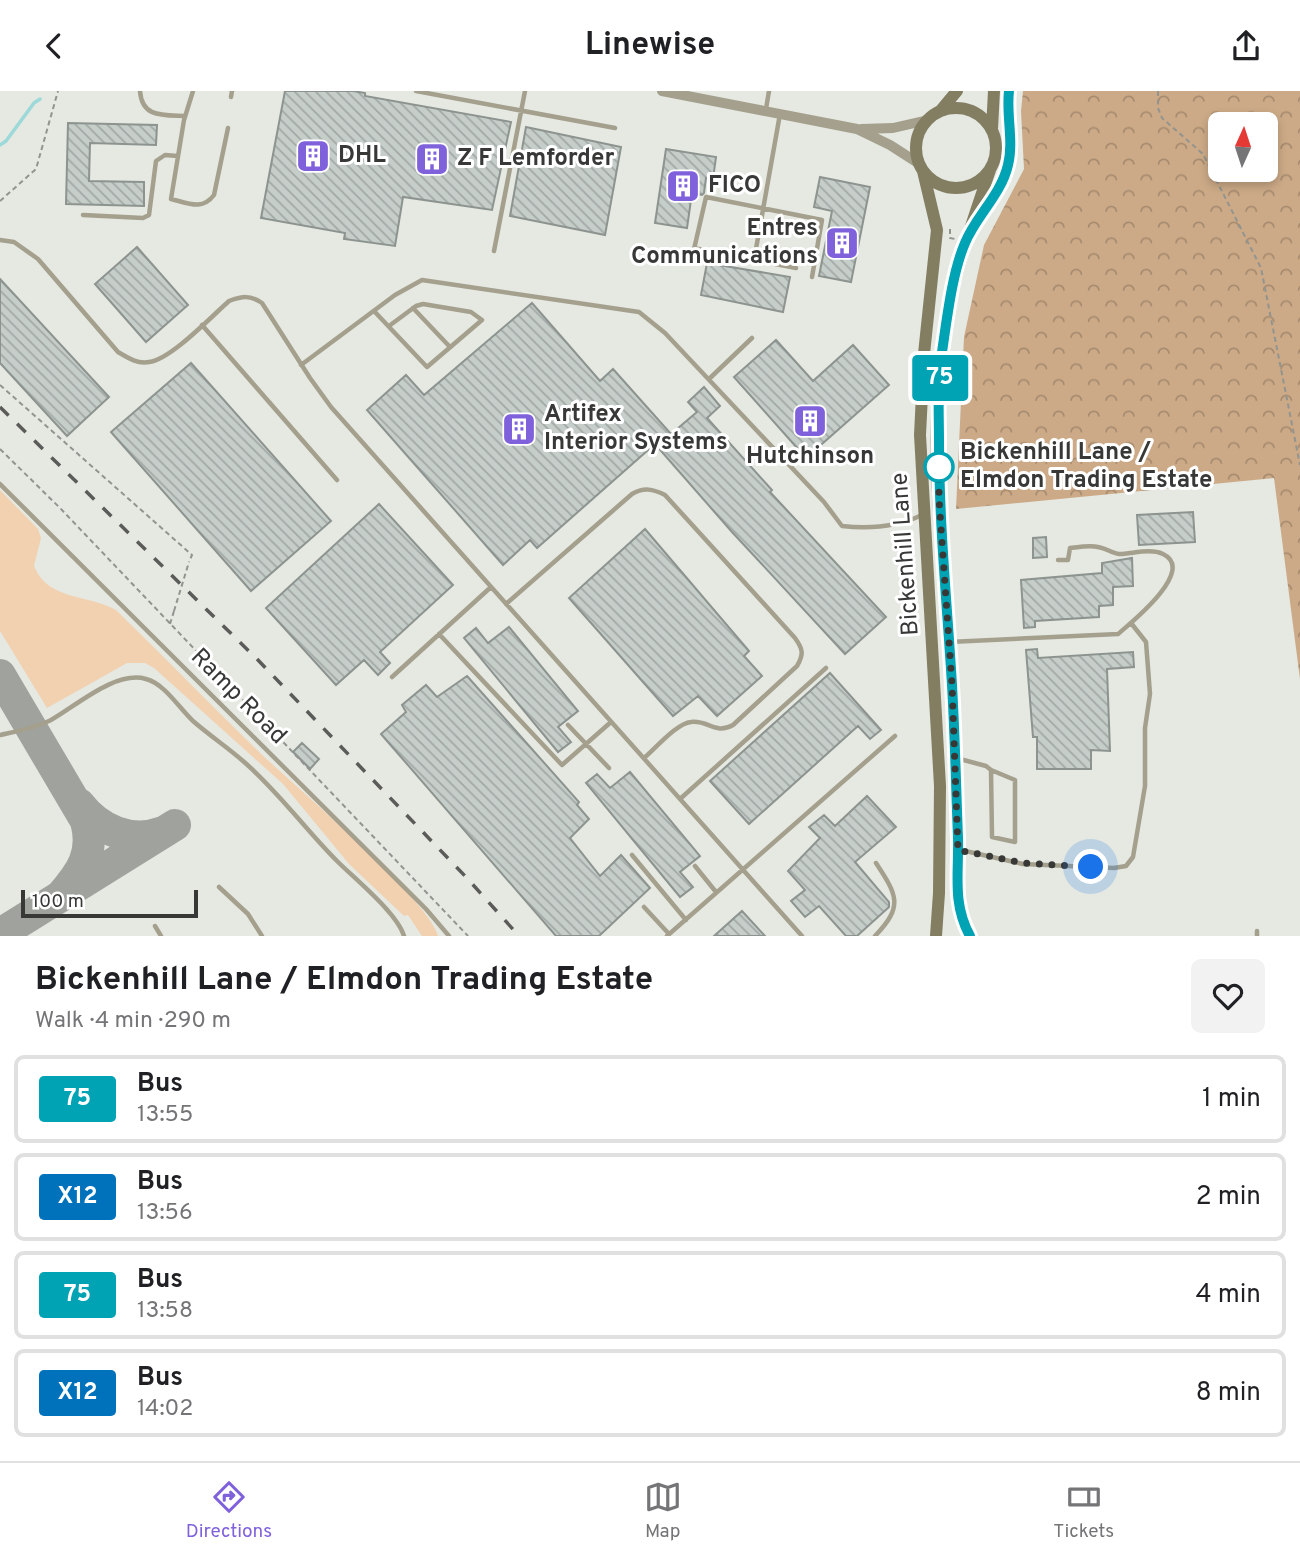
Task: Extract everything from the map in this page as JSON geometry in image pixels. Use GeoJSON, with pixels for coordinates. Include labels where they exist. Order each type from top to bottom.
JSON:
{"type":"FeatureCollection","features":[{"type":"Feature","properties":{"kind":"main road"},"geometry":{"type":"LineString","coordinates":[[957,91],[941,111],[928,120],[916,140],[921,167],[940,185],[951,188],[973,185],[990,170],[996,150],[992,129],[994,91]]}},
{"type":"Feature","properties":{"kind":"main road"},"geometry":{"type":"LineString","coordinates":[[941,111],[952,108],[975,113],[992,129]]}},
{"type":"Feature","properties":{"kind":"main road","name":"Bickenhill Lane"},"geometry":{"type":"LineString","coordinates":[[921,167],[937,230],[924,354],[920,435],[940,786],[936,936]]}},
{"type":"Feature","properties":{"kind":"main road","name":"Bickenhill Lane"},"geometry":{"type":"LineString","coordinates":[[970,936],[960,915],[957,899],[955,757],[939,499],[939,411],[941,355],[952,293],[965,243],[990,170]]}},
{"type":"Feature","properties":{"kind":"street"},"geometry":{"type":"LineString","coordinates":[[662,91],[713,95],[766,110],[857,129],[893,128],[928,120]]}},
{"type":"Feature","properties":{"kind":"street"},"geometry":{"type":"LineString","coordinates":[[857,129],[890,145],[921,167]]}},
{"type":"Feature","properties":{"kind":"lane"},"geometry":{"type":"LineString","coordinates":[[140,91],[141,103],[152,113],[185,116]]}},
{"type":"Feature","properties":{"kind":"lane"},"geometry":{"type":"LineString","coordinates":[[193,91],[185,116],[171,199],[201,206],[208,203],[214,195],[228,128]]}},
{"type":"Feature","properties":{"kind":"lane"},"geometry":{"type":"LineString","coordinates":[[231,97],[232,91]]}},
{"type":"Feature","properties":{"kind":"lane"},"geometry":{"type":"LineString","coordinates":[[416,91],[615,128]]}},
{"type":"Feature","properties":{"kind":"lane"},"geometry":{"type":"LineString","coordinates":[[494,251],[525,91]]}},
{"type":"Feature","properties":{"kind":"lane"},"geometry":{"type":"LineString","coordinates":[[766,110],[769,91]]}},
{"type":"Feature","properties":{"kind":"lane"},"geometry":{"type":"LineString","coordinates":[[965,243],[1003,180],[1008,165],[1011,149],[1007,109],[1009,91]]}},
{"type":"Feature","properties":{"kind":"lane"},"geometry":{"type":"LineString","coordinates":[[754,260],[780,113]]}},
{"type":"Feature","properties":{"kind":"lane"},"geometry":{"type":"LineString","coordinates":[[83,215],[143,218],[149,215],[156,160],[165,155],[178,156]]}},
{"type":"Feature","properties":{"kind":"lane"},"geometry":{"type":"LineString","coordinates":[[692,258],[706,197],[822,220],[812,277]]}},
{"type":"Feature","properties":{"kind":"lane"},"geometry":{"type":"LineString","coordinates":[[0,240],[14,242],[38,259],[118,352],[132,360],[147,363],[163,359],[229,301],[252,296],[262,303],[331,407],[802,936]]}},
{"type":"Feature","properties":{"kind":"lane"},"geometry":{"type":"LineString","coordinates":[[694,248],[796,268]]}},
{"type":"Feature","properties":{"kind":"lane"},"geometry":{"type":"LineString","coordinates":[[301,365],[395,295],[422,280],[639,312],[665,333],[709,379],[824,502],[842,526],[887,526],[905,523],[923,515]]}},
{"type":"Feature","properties":{"kind":"lane"},"geometry":{"type":"LineString","coordinates":[[374,310],[389,327],[427,367],[482,320],[471,312],[423,304],[413,308],[389,327]]}},
{"type":"Feature","properties":{"kind":"lane"},"geometry":{"type":"LineString","coordinates":[[413,308],[450,347]]}},
{"type":"Feature","properties":{"kind":"lane"},"geometry":{"type":"LineString","coordinates":[[202,325],[337,480]]}},
{"type":"Feature","properties":{"kind":"lane"},"geometry":{"type":"LineString","coordinates":[[709,379],[752,338]]}},
{"type":"Feature","properties":{"kind":"lane","name":"Ramp Road"},"geometry":{"type":"LineString","coordinates":[[0,484],[426,909],[449,936]]}},
{"type":"Feature","properties":{"kind":"lane"},"geometry":{"type":"LineString","coordinates":[[506,604],[632,494],[656,490],[665,495],[803,648],[803,656],[797,666],[733,725],[718,729],[690,722],[682,725],[644,758]]}},
{"type":"Feature","properties":{"kind":"lane"},"geometry":{"type":"LineString","coordinates":[[949,642],[1118,634],[1159,596],[1168,583],[1171,569],[1170,560],[1164,554],[1116,554],[1098,547],[1070,548],[1068,560],[1058,560]]}},
{"type":"Feature","properties":{"kind":"lane"},"geometry":{"type":"LineString","coordinates":[[392,677],[491,587]]}},
{"type":"Feature","properties":{"kind":"lane"},"geometry":{"type":"LineString","coordinates":[[958,850],[1023,863],[1114,869],[1126,866],[1133,857],[1144,786],[1145,728],[1150,694],[1146,642],[1131,623]]}},
{"type":"Feature","properties":{"kind":"lane"},"geometry":{"type":"LineString","coordinates":[[439,634],[562,765],[611,722]]}},
{"type":"Feature","properties":{"kind":"lane"},"geometry":{"type":"LineString","coordinates":[[680,799],[826,669]]}},
{"type":"Feature","properties":{"kind":"lane"},"geometry":{"type":"LineString","coordinates":[[0,735],[32,728],[50,720],[113,682],[134,678],[147,679],[164,690],[190,718],[243,761],[291,809],[315,839],[393,917],[404,936]]}},
{"type":"Feature","properties":{"kind":"lane"},"geometry":{"type":"LineString","coordinates":[[568,725],[609,768]]}},
{"type":"Feature","properties":{"kind":"lane"},"geometry":{"type":"LineString","coordinates":[[644,907],[668,935],[895,736]]}},
{"type":"Feature","properties":{"kind":"lane"},"geometry":{"type":"LineString","coordinates":[[955,757],[986,766],[1015,780],[1015,842],[992,837],[992,770]]}},
{"type":"Feature","properties":{"kind":"lane"},"geometry":{"type":"LineString","coordinates":[[632,855],[686,920]]}},
{"type":"Feature","properties":{"kind":"lane"},"geometry":{"type":"LineString","coordinates":[[876,863],[892,888],[894,901],[894,913],[876,936]]}},
{"type":"Feature","properties":{"kind":"lane"},"geometry":{"type":"LineString","coordinates":[[695,866],[716,892]]}},
{"type":"Feature","properties":{"kind":"lane"},"geometry":{"type":"LineString","coordinates":[[219,887],[248,914],[262,936]]}},
{"type":"Feature","properties":{"kind":"lane"},"geometry":{"type":"LineString","coordinates":[[155,926],[161,936]]}},
{"type":"Feature","properties":{"kind":"path"},"geometry":{"type":"LineString","coordinates":[[0,201],[36,169],[58,91]]}},
{"type":"Feature","properties":{"kind":"path"},"geometry":{"type":"LineString","coordinates":[[1158,91],[1158,108],[1162,118],[1203,154],[1261,268],[1300,465]]}},
{"type":"Feature","properties":{"kind":"path"},"geometry":{"type":"LineString","coordinates":[[0,385],[192,555],[170,625]]}},
{"type":"Feature","properties":{"kind":"path"},"geometry":{"type":"LineString","coordinates":[[1296,447],[1300,444]]}},
{"type":"Feature","properties":{"kind":"path"},"geometry":{"type":"LineString","coordinates":[[0,449],[61,508],[468,936]]}},
{"type":"Feature","properties":{"kind":"shaded area"},"geometry":{"type":"Polygon","coordinates":[[[0,490],[38,529],[41,538],[34,566],[40,577],[59,591],[116,610],[260,753],[387,871],[412,897],[430,920],[438,936],[422,936],[408,915],[404,916],[349,864],[283,784],[154,668],[145,663],[127,663],[47,708],[0,631],[0,490]]]}},
{"type":"Feature","properties":{"kind":"green space"},"geometry":{"type":"Polygon","coordinates":[[[1023,91],[1300,91],[1300,679],[1274,478],[956,509],[964,337],[984,245],[1024,169],[1021,111],[1023,91]]]}},
{"type":"Feature","properties":{"kind":"building"},"geometry":{"type":"Polygon","coordinates":[[[285,91],[353,91],[365,93],[365,96],[511,122],[492,210],[403,197],[395,246],[344,239],[345,233],[261,218],[285,91]]]}},
{"type":"Feature","properties":{"kind":"building"},"geometry":{"type":"Polygon","coordinates":[[[68,123],[157,125],[156,145],[90,143],[89,181],[144,182],[144,206],[66,204],[68,123]]]}},
{"type":"Feature","properties":{"kind":"building"},"geometry":{"type":"Polygon","coordinates":[[[526,127],[621,147],[605,235],[510,216],[526,127]]]}},
{"type":"Feature","properties":{"kind":"building","name":"FICO"},"geometry":{"type":"Polygon","coordinates":[[[666,149],[716,157],[713,179],[706,178],[704,193],[692,193],[687,228],[655,223],[666,149]]]}},
{"type":"Feature","properties":{"kind":"building","name":"Entres Communications"},"geometry":{"type":"Polygon","coordinates":[[[820,177],[870,187],[851,282],[819,276],[832,211],[814,207],[820,177]]]}},
{"type":"Feature","properties":{"kind":"building"},"geometry":{"type":"Polygon","coordinates":[[[137,247],[188,305],[146,342],[95,284],[137,247]]]}},
{"type":"Feature","properties":{"kind":"building"},"geometry":{"type":"Polygon","coordinates":[[[707,263],[790,277],[783,312],[701,295],[707,263]]]}},
{"type":"Feature","properties":{"kind":"building"},"geometry":{"type":"Polygon","coordinates":[[[0,279],[109,397],[67,436],[0,363],[0,279]]]}},
{"type":"Feature","properties":{"kind":"building","name":"Artifex Interior Systems"},"geometry":{"type":"Polygon","coordinates":[[[532,303],[600,381],[613,369],[671,434],[697,412],[688,402],[704,387],[720,406],[707,418],[772,490],[770,492],[886,617],[845,654],[655,444],[537,548],[530,540],[503,565],[367,410],[406,375],[424,395],[532,303]]]}},
{"type":"Feature","properties":{"kind":"building","name":"Hutchinson"},"geometry":{"type":"Polygon","coordinates":[[[776,340],[813,381],[853,345],[889,385],[806,458],[734,377],[776,340]]]}},
{"type":"Feature","properties":{"kind":"building"},"geometry":{"type":"Polygon","coordinates":[[[191,363],[331,521],[251,591],[111,432],[191,363]]]}},
{"type":"Feature","properties":{"kind":"building"},"geometry":{"type":"Polygon","coordinates":[[[379,504],[453,585],[380,652],[390,663],[378,675],[364,660],[336,685],[266,608],[379,504]]]}},
{"type":"Feature","properties":{"kind":"building"},"geometry":{"type":"Polygon","coordinates":[[[1193,512],[1195,542],[1139,545],[1137,515],[1193,512]]]}},
{"type":"Feature","properties":{"kind":"building"},"geometry":{"type":"Polygon","coordinates":[[[645,529],[749,651],[744,656],[762,676],[717,716],[698,696],[673,716],[569,598],[645,529]]]}},
{"type":"Feature","properties":{"kind":"building"},"geometry":{"type":"Polygon","coordinates":[[[1046,537],[1047,557],[1033,558],[1033,538],[1046,537]]]}},
{"type":"Feature","properties":{"kind":"building"},"geometry":{"type":"Polygon","coordinates":[[[1132,558],[1133,586],[1113,587],[1113,605],[1099,606],[1099,617],[1035,621],[1035,627],[1024,628],[1021,580],[1102,573],[1102,563],[1132,558]]]}},
{"type":"Feature","properties":{"kind":"building"},"geometry":{"type":"Polygon","coordinates":[[[509,627],[578,711],[558,727],[571,742],[558,752],[464,638],[476,628],[488,643],[509,627]]]}},
{"type":"Feature","properties":{"kind":"building"},"geometry":{"type":"Polygon","coordinates":[[[1037,649],[1038,658],[1133,652],[1134,667],[1107,669],[1110,751],[1091,750],[1091,769],[1037,769],[1037,737],[1033,737],[1026,650],[1037,649]]]}},
{"type":"Feature","properties":{"kind":"building"},"geometry":{"type":"Polygon","coordinates":[[[830,673],[881,730],[870,739],[858,726],[749,824],[710,781],[830,673]]]}},
{"type":"Feature","properties":{"kind":"building"},"geometry":{"type":"Polygon","coordinates":[[[467,676],[579,802],[577,805],[589,819],[570,838],[600,876],[621,855],[650,888],[599,936],[556,936],[381,734],[406,712],[402,705],[426,685],[437,697],[467,676]]]}},
{"type":"Feature","properties":{"kind":"building"},"geometry":{"type":"Polygon","coordinates":[[[302,743],[319,759],[310,769],[293,752],[302,743]]]}},
{"type":"Feature","properties":{"kind":"building"},"geometry":{"type":"Polygon","coordinates":[[[630,772],[700,856],[680,872],[693,887],[680,897],[586,783],[597,774],[610,788],[630,772]]]}},
{"type":"Feature","properties":{"kind":"building"},"geometry":{"type":"Polygon","coordinates":[[[867,796],[896,827],[855,862],[889,902],[889,907],[857,936],[846,936],[819,906],[805,917],[791,901],[805,890],[788,871],[820,838],[809,827],[824,815],[835,826],[867,796]]]}},
{"type":"Feature","properties":{"kind":"building"},"geometry":{"type":"Polygon","coordinates":[[[742,911],[765,936],[714,936],[742,911]]]}},
{"type":"Feature","properties":{"kind":"waterway"},"geometry":{"type":"LineString","coordinates":[[0,145],[40,99]]}},
{"type":"Feature","properties":{"kind":"taxiway"},"geometry":{"type":"LineString","coordinates":[[0,675],[86,821],[89,843],[87,853],[80,871],[61,896]]}},
{"type":"Feature","properties":{"kind":"taxiway"},"geometry":{"type":"LineString","coordinates":[[79,804],[96,821],[116,832],[139,836],[163,832]]}},
{"type":"Feature","properties":{"kind":"taxiway"},"geometry":{"type":"LineString","coordinates":[[0,934],[175,825]]}},
{"type":"Feature","properties":{"kind":"railway"},"geometry":{"type":"LineString","coordinates":[[0,407],[256,658],[519,936]]}},
{"type":"Feature","properties":{"kind":"bus line","name":"75"},"geometry":{"type":"LineString","coordinates":[[970,936],[960,915],[957,899],[958,850],[952,684],[939,499],[941,355],[952,293],[965,243],[1003,180],[1008,165],[1011,149],[1007,109],[1009,91]]}},
{"type":"Feature","properties":{"kind":"place","name":"DHL"},"geometry":{"type":"Point","coordinates":[313,156]}},
{"type":"Feature","properties":{"kind":"place","name":"Z F Lemforder"},"geometry":{"type":"Point","coordinates":[432,159]}},
{"type":"Feature","properties":{"kind":"place","name":"FICO"},"geometry":{"type":"Point","coordinates":[683,186]}},
{"type":"Feature","properties":{"kind":"place","name":"Entres Communications"},"geometry":{"type":"Point","coordinates":[842,243]}},
{"type":"Feature","properties":{"kind":"place","name":"Hutchinson"},"geometry":{"type":"Point","coordinates":[810,421]}},
{"type":"Feature","properties":{"kind":"place","name":"Artifex Interior Systems"},"geometry":{"type":"Point","coordinates":[519,429]}},
{"type":"Feature","properties":{"kind":"place","name":"Bickenhill Lane / Elmdon Trading Estate"},"geometry":{"type":"Point","coordinates":[939,467]}},
{"type":"Feature","properties":{"kind":"route"},"geometry":{"type":"LineString","coordinates":[[939,467],[952,684],[958,850],[1023,863],[1091,867]]}}]}
